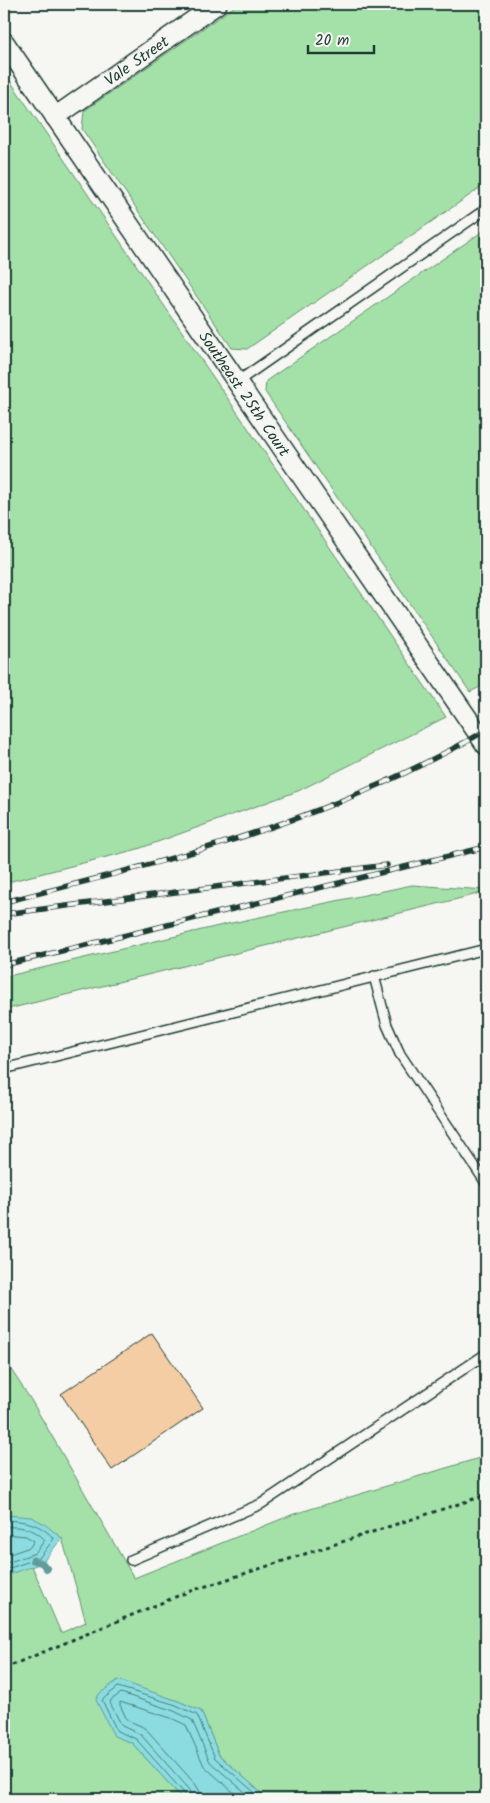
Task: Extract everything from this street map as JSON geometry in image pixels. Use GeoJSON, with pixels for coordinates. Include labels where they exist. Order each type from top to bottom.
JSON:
{"type":"FeatureCollection","features":[{"type":"Feature","properties":{"kind":"street","name":"Vale Street"},"geometry":{"type":"LineString","coordinates":[[55,117],[217,4]]}},
{"type":"Feature","properties":{"kind":"street","name":"Southeast 25th Court"},"geometry":{"type":"LineString","coordinates":[[4,42],[486,745]]}},
{"type":"Feature","properties":{"kind":"lane"},"geometry":{"type":"LineString","coordinates":[[237,382],[486,209]]}},
{"type":"Feature","properties":{"kind":"lane"},"geometry":{"type":"LineString","coordinates":[[4,1069],[486,949]]}},
{"type":"Feature","properties":{"kind":"lane"},"geometry":{"type":"LineString","coordinates":[[374,976],[387,1025],[400,1054],[486,1183]]}},
{"type":"Feature","properties":{"kind":"lane"},"geometry":{"type":"LineString","coordinates":[[131,1560],[261,1504],[486,1354]]}},
{"type":"Feature","properties":{"kind":"path"},"geometry":{"type":"LineString","coordinates":[[4,1667],[12,1666],[185,1593],[486,1495]]}},
{"type":"Feature","properties":{"kind":"green space"},"geometry":{"type":"Polygon","coordinates":[[[238,4],[486,4],[486,184],[247,349],[232,348],[82,129],[84,111],[238,4]]]}},
{"type":"Feature","properties":{"kind":"green space"},"geometry":{"type":"Polygon","coordinates":[[[4,72],[446,717],[298,791],[138,849],[4,883],[4,72]]]}},
{"type":"Feature","properties":{"kind":"green space"},"geometry":{"type":"Polygon","coordinates":[[[486,229],[486,684],[470,692],[265,392],[266,381],[486,229]]]}},
{"type":"Feature","properties":{"kind":"green space"},"geometry":{"type":"Polygon","coordinates":[[[412,885],[486,890],[486,892],[4,1010],[4,977],[227,924],[412,885]]]}},
{"type":"Feature","properties":{"kind":"green space"},"geometry":{"type":"Polygon","coordinates":[[[4,1359],[31,1400],[134,1578],[294,1514],[486,1456],[486,1799],[268,1799],[219,1755],[201,1711],[178,1701],[118,1681],[132,1743],[183,1799],[4,1799],[4,1576],[32,1566],[61,1633],[86,1622],[62,1538],[6,1515],[4,1517],[4,1359]]]}},
{"type":"Feature","properties":{"kind":"water"},"geometry":{"type":"Polygon","coordinates":[[[6,1515],[31,1517],[43,1523],[62,1538],[42,1563],[4,1576],[4,1517],[6,1515]]]}},
{"type":"Feature","properties":{"kind":"water"},"geometry":{"type":"Polygon","coordinates":[[[118,1680],[201,1711],[219,1755],[268,1799],[183,1799],[132,1743],[114,1736],[96,1700],[99,1694],[118,1680]]]}},
{"type":"Feature","properties":{"kind":"building"},"geometry":{"type":"Polygon","coordinates":[[[152,1333],[203,1408],[112,1470],[61,1394],[152,1333]]]}},
{"type":"Feature","properties":{"kind":"waterway"},"geometry":{"type":"LineString","coordinates":[[33,1560],[42,1563],[47,1569]]}},
{"type":"Feature","properties":{"kind":"railway"},"geometry":{"type":"LineString","coordinates":[[4,902],[112,875],[270,828],[372,788],[463,744],[486,730]]}},
{"type":"Feature","properties":{"kind":"railway"},"geometry":{"type":"LineString","coordinates":[[4,965],[486,847]]}},
{"type":"Feature","properties":{"kind":"railway"},"geometry":{"type":"LineString","coordinates":[[4,914],[387,865]]}}]}
